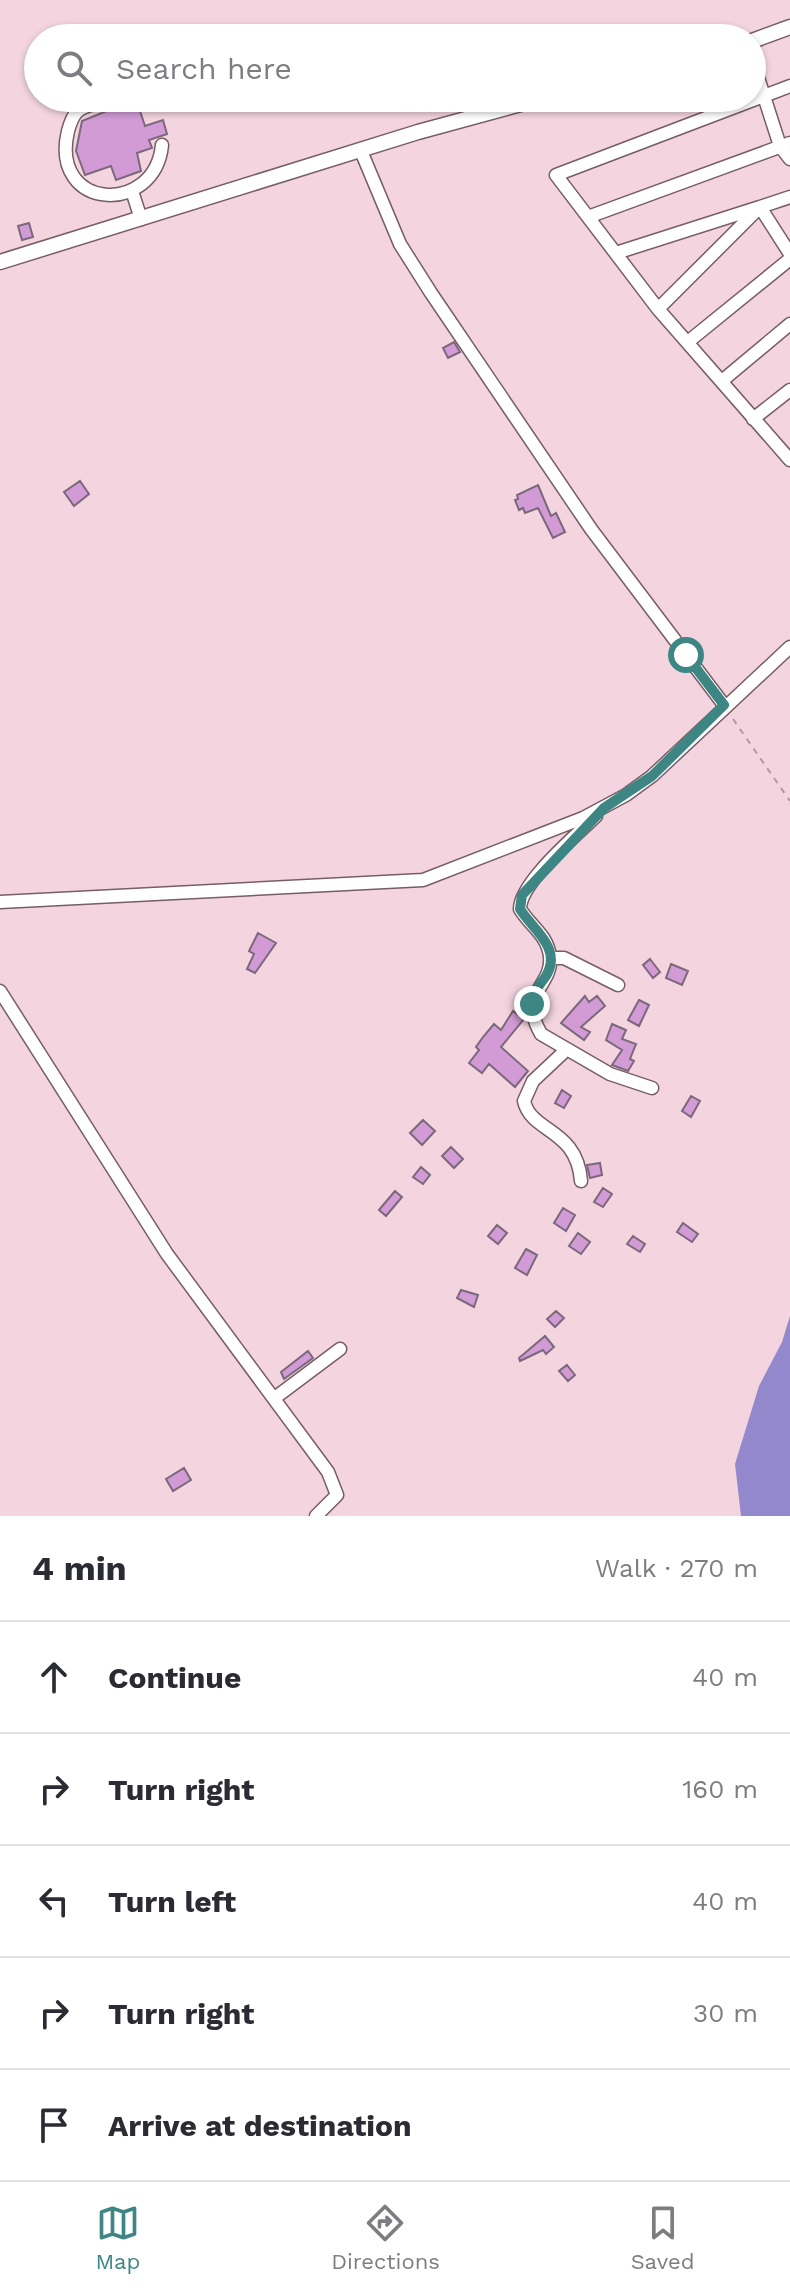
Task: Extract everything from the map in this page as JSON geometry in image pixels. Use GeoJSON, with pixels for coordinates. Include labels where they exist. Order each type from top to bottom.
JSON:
{"type":"FeatureCollection","features":[{"type":"Feature","properties":{"kind":"main road"},"geometry":{"type":"LineString","coordinates":[[766,36],[790,27]]}},
{"type":"Feature","properties":{"kind":"main road"},"geometry":{"type":"LineString","coordinates":[[0,262],[495,112]]}},
{"type":"Feature","properties":{"kind":"street"},"geometry":{"type":"LineString","coordinates":[[766,94],[790,86]]}},
{"type":"Feature","properties":{"kind":"street"},"geometry":{"type":"LineString","coordinates":[[766,102],[790,159]]}},
{"type":"Feature","properties":{"kind":"street"},"geometry":{"type":"LineString","coordinates":[[75,112],[65,147],[68,173],[80,187],[105,193],[132,191],[152,178],[160,163],[162,145]]}},
{"type":"Feature","properties":{"kind":"street"},"geometry":{"type":"LineString","coordinates":[[718,112],[557,172],[556,177],[658,309],[789,458]]}},
{"type":"Feature","properties":{"kind":"street"},"geometry":{"type":"LineString","coordinates":[[588,217],[785,145]]}},
{"type":"Feature","properties":{"kind":"street"},"geometry":{"type":"LineString","coordinates":[[361,151],[400,244],[431,293],[591,529],[724,705]]}},
{"type":"Feature","properties":{"kind":"street"},"geometry":{"type":"LineString","coordinates":[[132,191],[141,219]]}},
{"type":"Feature","properties":{"kind":"street"},"geometry":{"type":"LineString","coordinates":[[616,253],[790,197]]}},
{"type":"Feature","properties":{"kind":"street"},"geometry":{"type":"LineString","coordinates":[[689,341],[790,256],[760,207]]}},
{"type":"Feature","properties":{"kind":"street"},"geometry":{"type":"LineString","coordinates":[[658,309],[760,207]]}},
{"type":"Feature","properties":{"kind":"street"},"geometry":{"type":"LineString","coordinates":[[723,380],[790,324]]}},
{"type":"Feature","properties":{"kind":"street"},"geometry":{"type":"LineString","coordinates":[[753,419],[790,390]]}},
{"type":"Feature","properties":{"kind":"street"},"geometry":{"type":"LineString","coordinates":[[652,1088],[610,1074],[541,1034],[532,1004],[533,994],[549,969],[550,958],[542,933],[520,909],[521,899],[554,857],[604,808],[652,776],[724,705],[790,647]]}},
{"type":"Feature","properties":{"kind":"street"},"geometry":{"type":"LineString","coordinates":[[0,902],[423,880],[462,868],[604,808]]}},
{"type":"Feature","properties":{"kind":"street"},"geometry":{"type":"LineString","coordinates":[[550,958],[564,958],[618,985]]}},
{"type":"Feature","properties":{"kind":"street"},"geometry":{"type":"LineString","coordinates":[[0,991],[167,1254],[276,1397],[338,1490],[331,1504],[316,1516]]}},
{"type":"Feature","properties":{"kind":"street"},"geometry":{"type":"LineString","coordinates":[[566,1050],[538,1075],[524,1101],[529,1113],[575,1152],[581,1181]]}},
{"type":"Feature","properties":{"kind":"street"},"geometry":{"type":"LineString","coordinates":[[276,1397],[340,1349]]}},
{"type":"Feature","properties":{"kind":"path"},"geometry":{"type":"LineString","coordinates":[[724,705],[790,801]]}},
{"type":"Feature","properties":{"kind":"shaded area"},"geometry":{"type":"Polygon","coordinates":[[[790,1316],[790,1516],[741,1516],[735,1464],[759,1386],[782,1342],[790,1316]]]}},
{"type":"Feature","properties":{"kind":"building"},"geometry":{"type":"Polygon","coordinates":[[[104,112],[140,112],[145,126],[163,120],[167,134],[149,140],[152,148],[137,153],[141,171],[116,180],[111,166],[85,175],[76,151],[82,121],[104,112]]]}},
{"type":"Feature","properties":{"kind":"building"},"geometry":{"type":"Polygon","coordinates":[[[29,223],[33,237],[22,240],[18,226],[29,223]]]}},
{"type":"Feature","properties":{"kind":"building"},"geometry":{"type":"Polygon","coordinates":[[[454,342],[460,352],[448,358],[443,348],[454,342]]]}},
{"type":"Feature","properties":{"kind":"building"},"geometry":{"type":"Polygon","coordinates":[[[80,481],[89,494],[74,506],[64,492],[80,481]]]}},
{"type":"Feature","properties":{"kind":"building"},"geometry":{"type":"Polygon","coordinates":[[[538,485],[551,516],[556,513],[565,532],[553,538],[538,508],[525,513],[523,508],[519,510],[515,500],[518,499],[517,495],[538,485]]]}},
{"type":"Feature","properties":{"kind":"building"},"geometry":{"type":"Polygon","coordinates":[[[258,933],[276,943],[255,973],[247,969],[254,954],[249,951],[258,933]]]}},
{"type":"Feature","properties":{"kind":"building"},"geometry":{"type":"Polygon","coordinates":[[[650,959],[660,972],[653,978],[643,965],[650,959]]]}},
{"type":"Feature","properties":{"kind":"building"},"geometry":{"type":"Polygon","coordinates":[[[671,964],[688,971],[682,985],[666,978],[671,964]]]}},
{"type":"Feature","properties":{"kind":"building"},"geometry":{"type":"Polygon","coordinates":[[[585,996],[589,1002],[597,996],[605,1006],[581,1027],[590,1032],[584,1040],[561,1023],[585,996]]]}},
{"type":"Feature","properties":{"kind":"building"},"geometry":{"type":"Polygon","coordinates":[[[639,1000],[649,1005],[639,1026],[628,1020],[639,1000]]]}},
{"type":"Feature","properties":{"kind":"building"},"geometry":{"type":"Polygon","coordinates":[[[513,1011],[524,1019],[501,1047],[528,1071],[515,1087],[489,1064],[482,1073],[469,1063],[479,1050],[476,1047],[494,1024],[501,1030],[513,1011]]]}},
{"type":"Feature","properties":{"kind":"building"},"geometry":{"type":"Polygon","coordinates":[[[612,1024],[626,1030],[622,1039],[636,1044],[630,1059],[634,1061],[628,1071],[612,1065],[622,1050],[606,1040],[612,1024]]]}},
{"type":"Feature","properties":{"kind":"building"},"geometry":{"type":"Polygon","coordinates":[[[562,1090],[571,1096],[564,1108],[555,1103],[562,1090]]]}},
{"type":"Feature","properties":{"kind":"building"},"geometry":{"type":"Polygon","coordinates":[[[691,1096],[700,1101],[691,1117],[682,1111],[691,1096]]]}},
{"type":"Feature","properties":{"kind":"building"},"geometry":{"type":"Polygon","coordinates":[[[423,1120],[435,1131],[422,1145],[410,1133],[423,1120]]]}},
{"type":"Feature","properties":{"kind":"building"},"geometry":{"type":"Polygon","coordinates":[[[451,1147],[463,1159],[454,1168],[442,1156],[451,1147]]]}},
{"type":"Feature","properties":{"kind":"building"},"geometry":{"type":"Polygon","coordinates":[[[600,1163],[602,1175],[590,1178],[587,1165],[600,1163]]]}},
{"type":"Feature","properties":{"kind":"building"},"geometry":{"type":"Polygon","coordinates":[[[421,1167],[430,1175],[423,1184],[413,1177],[421,1167]]]}},
{"type":"Feature","properties":{"kind":"building"},"geometry":{"type":"Polygon","coordinates":[[[603,1188],[612,1194],[603,1207],[594,1202],[603,1188]]]}},
{"type":"Feature","properties":{"kind":"building"},"geometry":{"type":"Polygon","coordinates":[[[395,1191],[402,1197],[386,1216],[379,1210],[395,1191]]]}},
{"type":"Feature","properties":{"kind":"building"},"geometry":{"type":"Polygon","coordinates":[[[563,1208],[575,1215],[566,1231],[554,1223],[563,1208]]]}},
{"type":"Feature","properties":{"kind":"building"},"geometry":{"type":"Polygon","coordinates":[[[683,1223],[698,1234],[692,1242],[677,1232],[683,1223]]]}},
{"type":"Feature","properties":{"kind":"building"},"geometry":{"type":"Polygon","coordinates":[[[497,1225],[507,1233],[498,1244],[488,1236],[497,1225]]]}},
{"type":"Feature","properties":{"kind":"building"},"geometry":{"type":"Polygon","coordinates":[[[578,1233],[590,1242],[581,1254],[569,1246],[578,1233]]]}},
{"type":"Feature","properties":{"kind":"building"},"geometry":{"type":"Polygon","coordinates":[[[633,1236],[645,1244],[640,1252],[627,1244],[633,1236]]]}},
{"type":"Feature","properties":{"kind":"building"},"geometry":{"type":"Polygon","coordinates":[[[526,1249],[537,1255],[527,1275],[515,1268],[526,1249]]]}},
{"type":"Feature","properties":{"kind":"building"},"geometry":{"type":"Polygon","coordinates":[[[461,1290],[478,1295],[474,1307],[457,1298],[461,1290]]]}},
{"type":"Feature","properties":{"kind":"building"},"geometry":{"type":"Polygon","coordinates":[[[556,1311],[564,1318],[555,1327],[547,1319],[556,1311]]]}},
{"type":"Feature","properties":{"kind":"building"},"geometry":{"type":"Polygon","coordinates":[[[545,1336],[554,1347],[546,1354],[543,1350],[520,1361],[519,1358],[545,1336]]]}},
{"type":"Feature","properties":{"kind":"building"},"geometry":{"type":"Polygon","coordinates":[[[308,1351],[313,1358],[284,1379],[281,1372],[308,1351]]]}},
{"type":"Feature","properties":{"kind":"building"},"geometry":{"type":"Polygon","coordinates":[[[567,1365],[575,1375],[568,1381],[559,1371],[567,1365]]]}},
{"type":"Feature","properties":{"kind":"building"},"geometry":{"type":"Polygon","coordinates":[[[184,1468],[191,1480],[173,1491],[166,1479],[184,1468]]]}},
{"type":"Feature","properties":{"kind":"route"},"geometry":{"type":"LineString","coordinates":[[532,1004],[533,994],[549,969],[550,958],[542,933],[520,909],[522,895],[554,857],[604,808],[652,776],[724,705],[686,655]]}}]}
